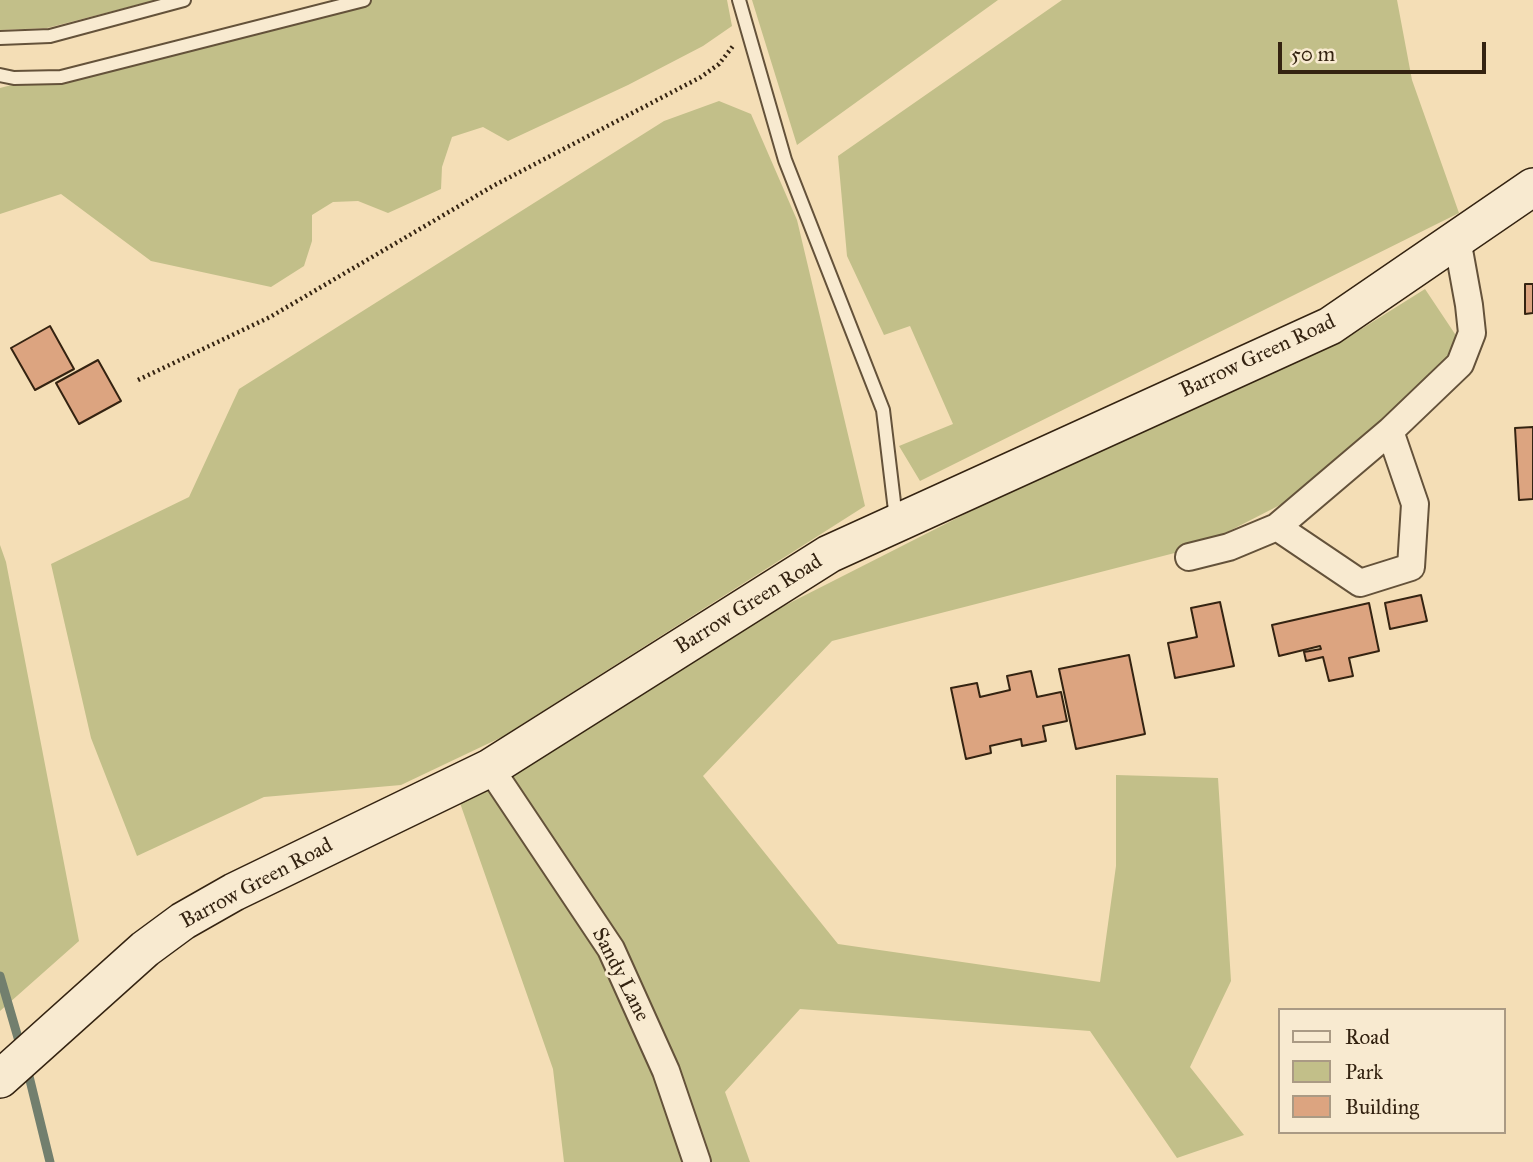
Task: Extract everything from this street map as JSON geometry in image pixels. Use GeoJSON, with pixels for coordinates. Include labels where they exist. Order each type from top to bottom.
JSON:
{"type":"FeatureCollection","features":[{"type":"Feature","properties":{"kind":"street","name":"Barrow Green Road"},"geometry":{"type":"LineString","coordinates":[[0,1079],[145,949],[183,921],[234,892],[490,768],[829,554],[1330,327],[1533,187]]}},
{"type":"Feature","properties":{"kind":"street"},"geometry":{"type":"LineString","coordinates":[[1189,557],[1228,547],[1277,527],[1390,431],[1460,363],[1472,333],[1457,239]]}},
{"type":"Feature","properties":{"kind":"street"},"geometry":{"type":"LineString","coordinates":[[1277,527],[1360,583],[1411,567],[1415,504],[1390,431]]}},
{"type":"Feature","properties":{"kind":"street","name":"Sandy Lane"},"geometry":{"type":"LineString","coordinates":[[490,768],[611,948],[666,1071],[697,1162]]}},
{"type":"Feature","properties":{"kind":"lane"},"geometry":{"type":"LineString","coordinates":[[0,38],[50,36],[184,0]]}},
{"type":"Feature","properties":{"kind":"lane"},"geometry":{"type":"LineString","coordinates":[[0,75],[14,78],[61,78],[364,0]]}},
{"type":"Feature","properties":{"kind":"lane"},"geometry":{"type":"LineString","coordinates":[[739,0],[785,160],[883,410],[897,523]]}},
{"type":"Feature","properties":{"kind":"path"},"geometry":{"type":"LineString","coordinates":[[138,380],[270,317],[493,186],[701,76],[719,64],[735,42],[743,15]]}},
{"type":"Feature","properties":{"kind":"green space"},"geometry":{"type":"Polygon","coordinates":[[[0,0],[156,0],[47,28],[0,30],[0,0]]]}},
{"type":"Feature","properties":{"kind":"green space"},"geometry":{"type":"Polygon","coordinates":[[[337,0],[727,0],[732,26],[703,46],[628,85],[508,141],[483,127],[452,137],[442,167],[441,189],[388,213],[358,201],[333,202],[312,215],[312,241],[304,266],[271,287],[151,261],[61,194],[0,214],[0,88],[337,0]]]}},
{"type":"Feature","properties":{"kind":"green space"},"geometry":{"type":"Polygon","coordinates":[[[752,0],[998,0],[797,145],[752,0]]]}},
{"type":"Feature","properties":{"kind":"green space"},"geometry":{"type":"Polygon","coordinates":[[[1062,0],[1397,0],[1412,80],[1459,213],[920,481],[899,446],[953,424],[910,326],[884,335],[847,256],[838,156],[1062,0]]]}},
{"type":"Feature","properties":{"kind":"green space"},"geometry":{"type":"Polygon","coordinates":[[[719,101],[751,114],[797,220],[865,506],[502,737],[401,785],[264,797],[137,856],[91,738],[51,564],[189,497],[239,389],[664,121],[719,101]]]}},
{"type":"Feature","properties":{"kind":"green space"},"geometry":{"type":"Polygon","coordinates":[[[1425,289],[1461,343],[1319,485],[1198,547],[832,641],[703,776],[838,944],[1100,982],[1116,866],[1116,775],[1218,778],[1231,981],[1190,1067],[1244,1135],[1177,1158],[1090,1031],[800,1009],[725,1092],[750,1162],[564,1162],[553,1069],[460,803],[768,614],[1030,481],[1339,343],[1425,289]]]}},
{"type":"Feature","properties":{"kind":"green space"},"geometry":{"type":"Polygon","coordinates":[[[0,545],[6,562],[79,941],[0,1011],[0,545]]]}},
{"type":"Feature","properties":{"kind":"building"},"geometry":{"type":"Polygon","coordinates":[[[1525,284],[1533,284],[1533,313],[1525,314],[1525,284]]]}},
{"type":"Feature","properties":{"kind":"building"},"geometry":{"type":"Polygon","coordinates":[[[50,326],[74,369],[35,390],[11,348],[50,326]]]}},
{"type":"Feature","properties":{"kind":"building"},"geometry":{"type":"Polygon","coordinates":[[[98,360],[121,401],[79,424],[56,383],[98,360]]]}},
{"type":"Feature","properties":{"kind":"building"},"geometry":{"type":"Polygon","coordinates":[[[1533,427],[1533,499],[1519,500],[1515,428],[1533,427]]]}},
{"type":"Feature","properties":{"kind":"building"},"geometry":{"type":"Polygon","coordinates":[[[1421,595],[1427,621],[1390,629],[1385,603],[1421,595]]]}},
{"type":"Feature","properties":{"kind":"building"},"geometry":{"type":"Polygon","coordinates":[[[1220,602],[1234,666],[1175,678],[1168,643],[1197,637],[1191,608],[1220,602]]]}},
{"type":"Feature","properties":{"kind":"building"},"geometry":{"type":"Polygon","coordinates":[[[1369,603],[1379,651],[1349,658],[1353,676],[1329,681],[1323,657],[1306,661],[1304,652],[1321,649],[1320,646],[1279,656],[1272,625],[1369,603]]]}},
{"type":"Feature","properties":{"kind":"building"},"geometry":{"type":"Polygon","coordinates":[[[1129,655],[1145,734],[1076,749],[1059,669],[1129,655]]]}},
{"type":"Feature","properties":{"kind":"building"},"geometry":{"type":"Polygon","coordinates":[[[1031,671],[1037,697],[1061,692],[1067,721],[1043,726],[1046,741],[1022,746],[1021,739],[990,746],[991,753],[966,759],[951,688],[977,683],[980,697],[1010,690],[1007,676],[1031,671]]]}},
{"type":"Feature","properties":{"kind":"waterway"},"geometry":{"type":"LineString","coordinates":[[0,976],[21,1048]]}},
{"type":"Feature","properties":{"kind":"waterway"},"geometry":{"type":"LineString","coordinates":[[27,1068],[50,1162]]}}]}
